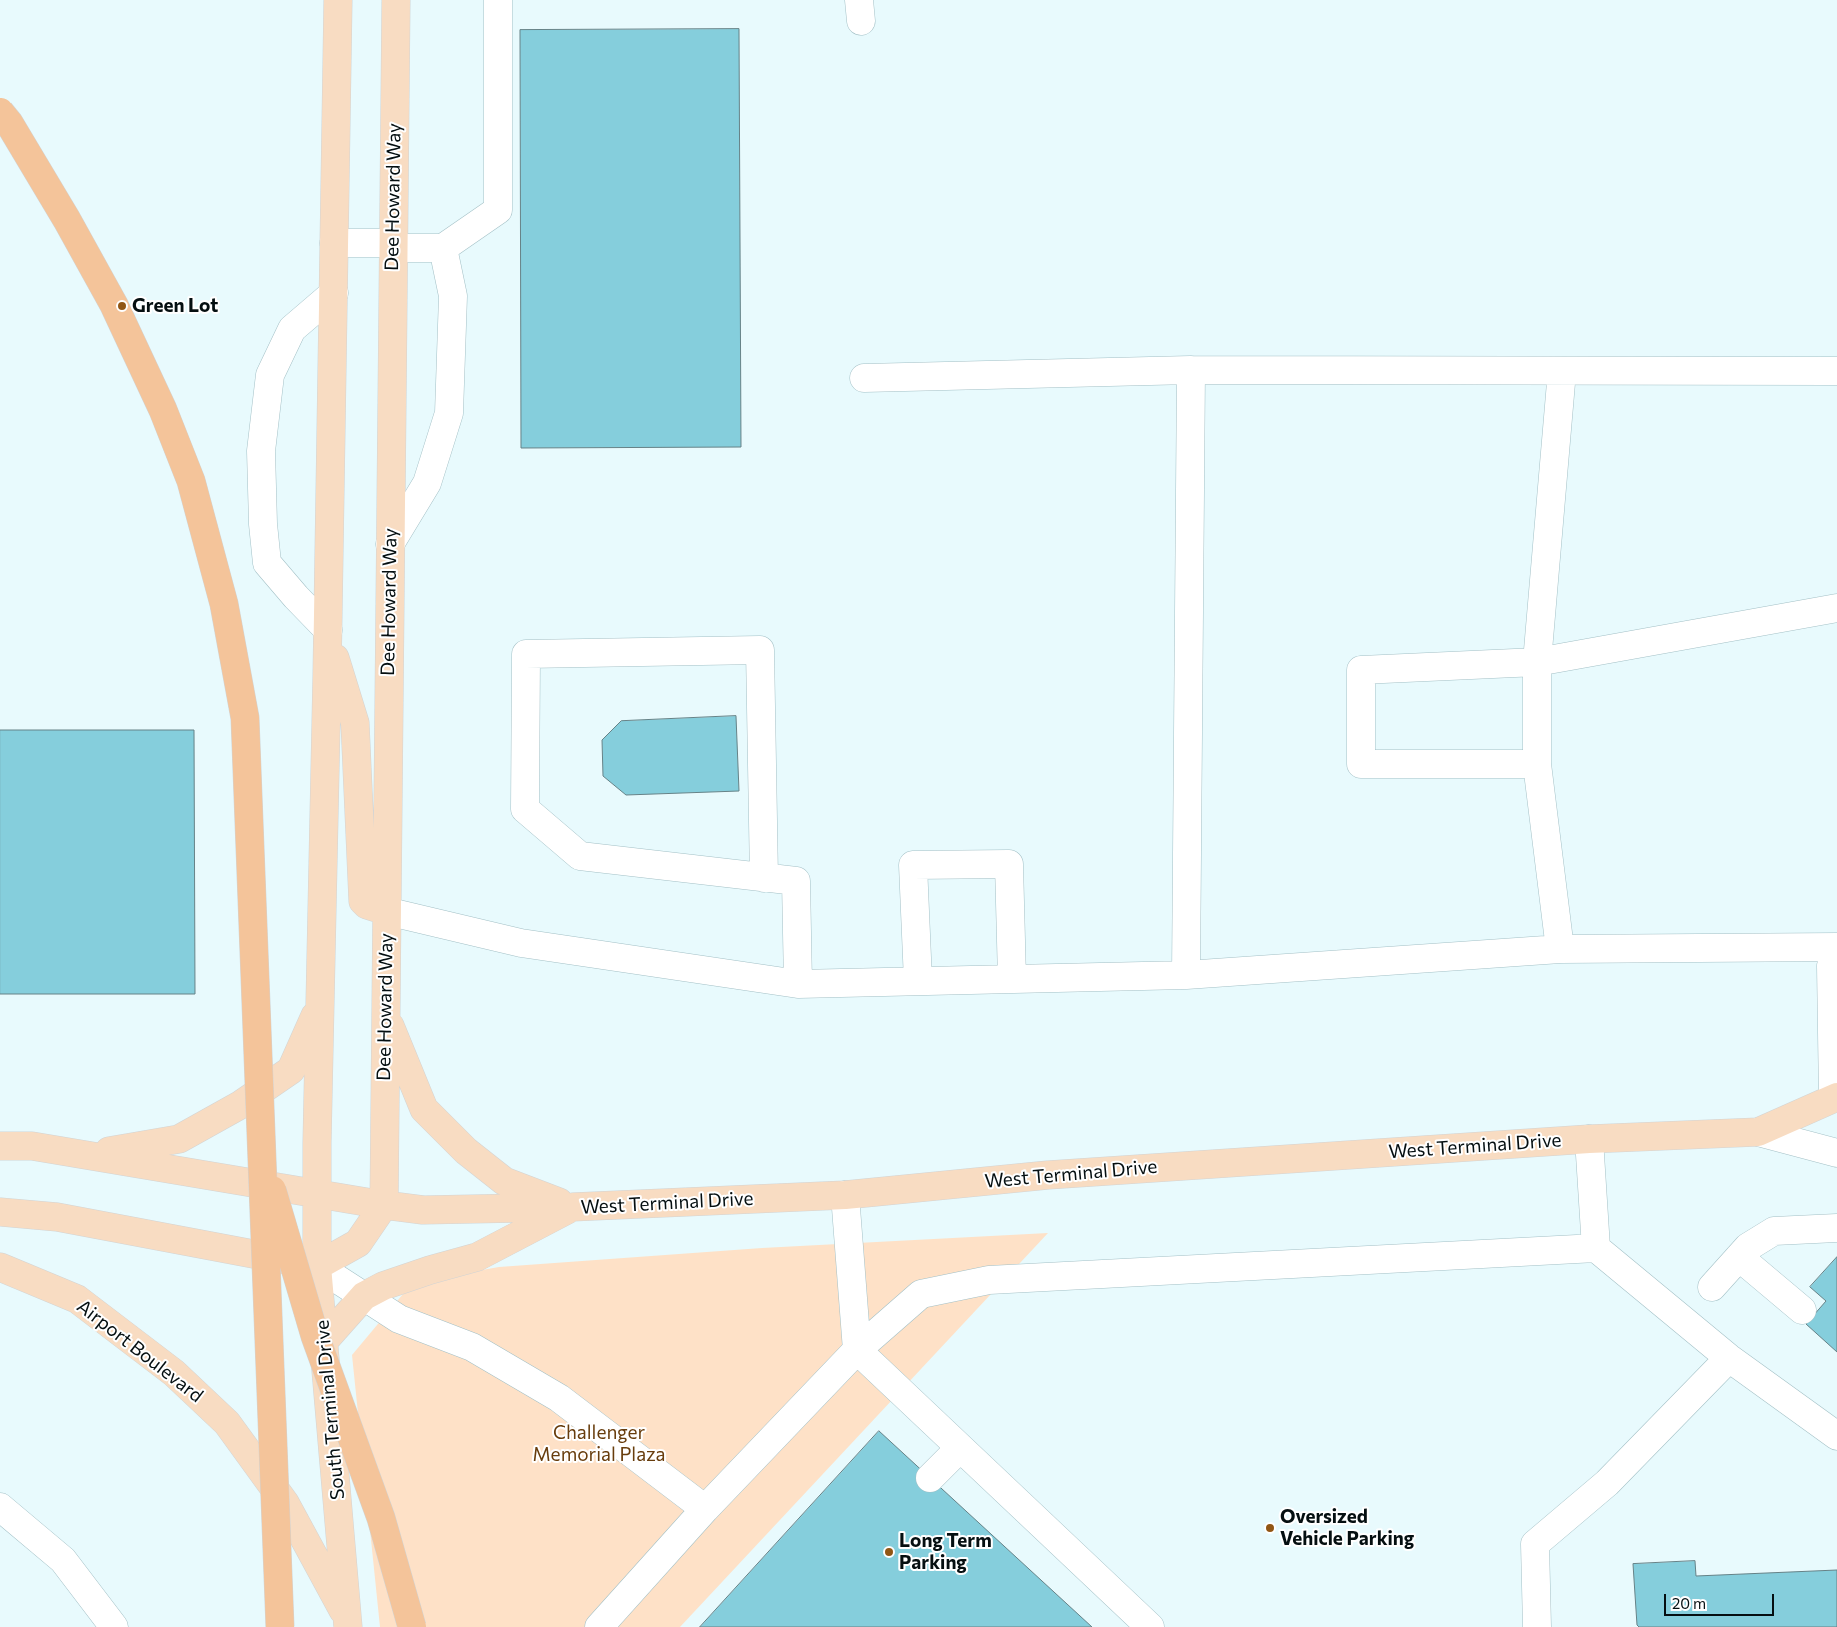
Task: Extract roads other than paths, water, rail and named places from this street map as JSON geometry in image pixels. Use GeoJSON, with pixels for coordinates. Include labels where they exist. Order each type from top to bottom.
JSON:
{"type":"FeatureCollection","features":[{"type":"Feature","properties":{"kind":"highway"},"geometry":{"type":"LineString","coordinates":[[0,112],[9,123],[63,212],[110,296],[163,410],[191,481],[224,604],[245,718],[280,1627]]}},
{"type":"Feature","properties":{"kind":"highway"},"geometry":{"type":"LineString","coordinates":[[261,1150],[315,1336],[381,1518],[412,1627]]}},
{"type":"Feature","properties":{"kind":"main road"},"geometry":{"type":"LineString","coordinates":[[317,1193],[338,0]]}},
{"type":"Feature","properties":{"kind":"main road","name":"Dee Howard Way"},"geometry":{"type":"LineString","coordinates":[[384,1205],[392,245],[396,0]]}},
{"type":"Feature","properties":{"kind":"main road"},"geometry":{"type":"LineString","coordinates":[[328,632],[355,723],[362,900],[367,905],[386,910]]}},
{"type":"Feature","properties":{"kind":"main road"},"geometry":{"type":"LineString","coordinates":[[88,1155],[179,1139],[240,1105],[291,1070],[320,1003]]}},
{"type":"Feature","properties":{"kind":"main road"},"geometry":{"type":"LineString","coordinates":[[385,1013],[424,1109],[466,1151],[504,1181],[572,1207]]}},
{"type":"Feature","properties":{"kind":"main road"},"geometry":{"type":"LineString","coordinates":[[1758,1132],[1835,1098]]}},
{"type":"Feature","properties":{"kind":"main road","name":"West Terminal Drive"},"geometry":{"type":"LineString","coordinates":[[384,1205],[423,1210],[572,1207],[845,1195],[1048,1174],[1590,1138],[1758,1132]]}},
{"type":"Feature","properties":{"kind":"main road"},"geometry":{"type":"LineString","coordinates":[[0,1146],[32,1146],[384,1205],[358,1243],[317,1266],[57,1217],[0,1212]]}},
{"type":"Feature","properties":{"kind":"main road","name":"South Terminal Drive"},"geometry":{"type":"LineString","coordinates":[[317,1193],[317,1266],[348,1623]]}},
{"type":"Feature","properties":{"kind":"main road"},"geometry":{"type":"LineString","coordinates":[[324,1340],[364,1296],[383,1286],[477,1257],[572,1207]]}},
{"type":"Feature","properties":{"kind":"main road","name":"Airport Boulevard"},"geometry":{"type":"LineString","coordinates":[[0,1267],[77,1299],[174,1373],[227,1423],[285,1503],[348,1623]]}},
{"type":"Feature","properties":{"kind":"street"},"geometry":{"type":"LineString","coordinates":[[334,243],[443,248],[498,210],[498,0]]}},
{"type":"Feature","properties":{"kind":"street"},"geometry":{"type":"LineString","coordinates":[[390,544],[427,483],[449,413],[453,296],[443,248]]}},
{"type":"Feature","properties":{"kind":"street"},"geometry":{"type":"LineString","coordinates":[[328,632],[267,563],[263,524],[261,451],[270,375],[292,329],[334,294]]}},
{"type":"Feature","properties":{"kind":"street"},"geometry":{"type":"LineString","coordinates":[[1186,975],[1191,370]]}},
{"type":"Feature","properties":{"kind":"street"},"geometry":{"type":"LineString","coordinates":[[864,378],[1191,370],[1837,371]]}},
{"type":"Feature","properties":{"kind":"street"},"geometry":{"type":"LineString","coordinates":[[1560,949],[1537,764],[1537,662],[1562,371]]}},
{"type":"Feature","properties":{"kind":"street"},"geometry":{"type":"LineString","coordinates":[[1537,764],[1361,764],[1361,670],[1537,662],[1837,608]]}},
{"type":"Feature","properties":{"kind":"street"},"geometry":{"type":"LineString","coordinates":[[764,878],[760,650],[526,654],[525,809],[580,856],[764,878],[796,881],[798,984]]}},
{"type":"Feature","properties":{"kind":"street"},"geometry":{"type":"LineString","coordinates":[[918,981],[913,865],[1009,864],[1012,979]]}},
{"type":"Feature","properties":{"kind":"street"},"geometry":{"type":"LineString","coordinates":[[386,910],[521,943],[798,984],[1186,975],[1560,949],[1837,948],[1831,966],[1835,1098]]}},
{"type":"Feature","properties":{"kind":"street"},"geometry":{"type":"LineString","coordinates":[[1758,1132],[1837,1134]]}},
{"type":"Feature","properties":{"kind":"street"},"geometry":{"type":"LineString","coordinates":[[1758,1132],[1837,1153]]}},
{"type":"Feature","properties":{"kind":"street"},"geometry":{"type":"LineString","coordinates":[[1590,1138],[1596,1248]]}},
{"type":"Feature","properties":{"kind":"street"},"geometry":{"type":"LineString","coordinates":[[845,1195],[857,1350],[1150,1627]]}},
{"type":"Feature","properties":{"kind":"street"},"geometry":{"type":"LineString","coordinates":[[1712,1287],[1748,1247],[1774,1230],[1837,1228]]}},
{"type":"Feature","properties":{"kind":"street"},"geometry":{"type":"LineString","coordinates":[[599,1627],[705,1509],[857,1350],[921,1294],[989,1280],[1596,1248],[1729,1358],[1837,1436]]}},
{"type":"Feature","properties":{"kind":"street"},"geometry":{"type":"LineString","coordinates":[[1739,1257],[1802,1310]]}},
{"type":"Feature","properties":{"kind":"street"},"geometry":{"type":"LineString","coordinates":[[317,1266],[399,1319],[472,1347],[559,1398],[705,1509]]}},
{"type":"Feature","properties":{"kind":"street"},"geometry":{"type":"LineString","coordinates":[[1537,1627],[1535,1544],[1607,1483],[1729,1358]]}},
{"type":"Feature","properties":{"kind":"street"},"geometry":{"type":"LineString","coordinates":[[930,1478],[960,1448]]}},
{"type":"Feature","properties":{"kind":"street"},"geometry":{"type":"LineString","coordinates":[[0,1507],[63,1560],[114,1627]]}},
{"type":"Feature","properties":{"kind":"place","name":"Green Lot"},"geometry":{"type":"Point","coordinates":[122,306]}},
{"type":"Feature","properties":{"kind":"place","name":"Oversized Vehicle Parking"},"geometry":{"type":"Point","coordinates":[1270,1528]}},
{"type":"Feature","properties":{"kind":"place","name":"Long Term Parking"},"geometry":{"type":"Point","coordinates":[889,1552]}},
{"type":"Feature","properties":{"kind":"park label","name":"Challenger Memorial Plaza"},"geometry":{"type":"Point","coordinates":[599,1444]}}]}
